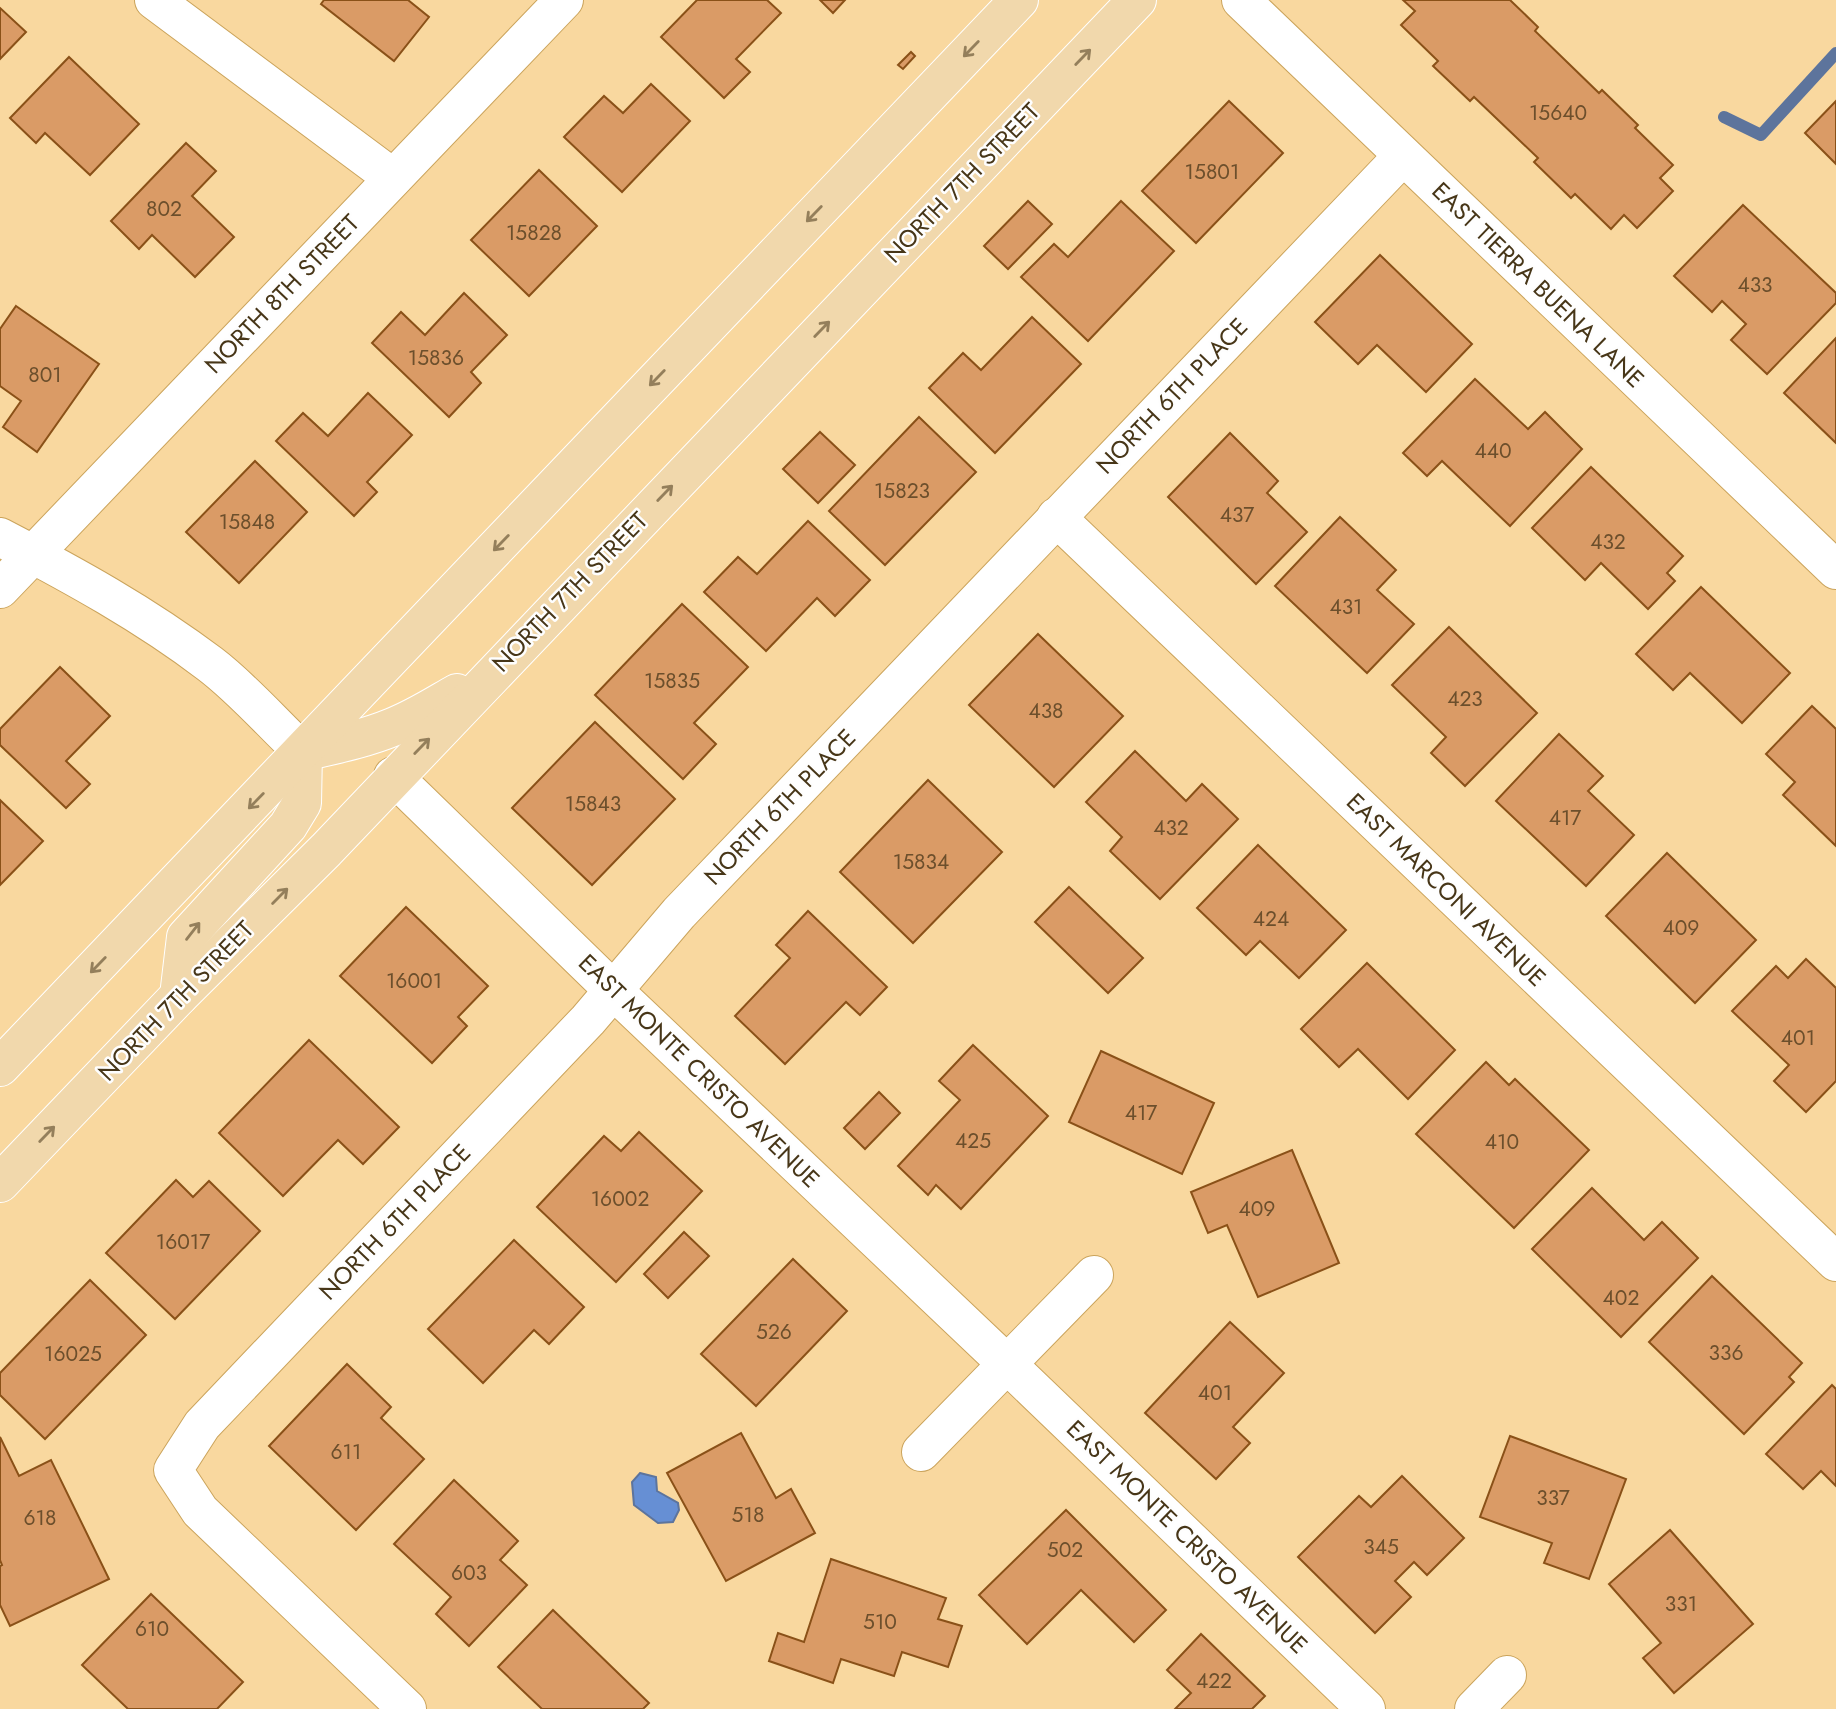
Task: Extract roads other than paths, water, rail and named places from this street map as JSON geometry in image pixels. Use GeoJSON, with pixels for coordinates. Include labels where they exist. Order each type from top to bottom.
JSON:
{"type":"FeatureCollection","features":[{"type":"Feature","properties":{"kind":"main road"},"geometry":{"type":"LineString","coordinates":[[0,1067],[1019,0]]}},
{"type":"Feature","properties":{"kind":"main road","name":"NORTH 7TH STREET"},"geometry":{"type":"LineString","coordinates":[[0,1183],[179,996],[326,849],[1126,7]]}},
{"type":"Feature","properties":{"kind":"main road"},"geometry":{"type":"LineString","coordinates":[[303,752],[359,739],[394,727],[497,668]]}},
{"type":"Feature","properties":{"kind":"main road"},"geometry":{"type":"LineString","coordinates":[[179,996],[186,937],[288,826],[302,803],[303,752]]}},
{"type":"Feature","properties":{"kind":"street"},"geometry":{"type":"LineString","coordinates":[[155,0],[393,178]]}},
{"type":"Feature","properties":{"kind":"street","name":"NORTH 8TH STREET"},"geometry":{"type":"LineString","coordinates":[[0,589],[16,545],[393,178],[564,0]]}},
{"type":"Feature","properties":{"kind":"street","name":"EAST TIERRA BUENA LANE"},"geometry":{"type":"LineString","coordinates":[[1241,0],[1836,570]]}},
{"type":"Feature","properties":{"kind":"street","name":"NORTH 6TH PLACE"},"geometry":{"type":"LineString","coordinates":[[407,1709],[200,1511],[173,1471],[202,1425],[588,1020],[679,913],[1403,156]]}},
{"type":"Feature","properties":{"kind":"street","name":"EAST MARCONI AVENUE"},"geometry":{"type":"LineString","coordinates":[[1056,517],[1836,1262]]}},
{"type":"Feature","properties":{"kind":"street"},"geometry":{"type":"LineString","coordinates":[[16,545],[85,581],[146,618],[212,666],[303,752]]}},
{"type":"Feature","properties":{"kind":"street","name":"EAST MONTE CRISTO AVENUE"},"geometry":{"type":"LineString","coordinates":[[393,776],[613,990],[1366,1709]]}},
{"type":"Feature","properties":{"kind":"street"},"geometry":{"type":"LineString","coordinates":[[920,1452],[1094,1275]]}},
{"type":"Feature","properties":{"kind":"street"},"geometry":{"type":"LineString","coordinates":[[1474,1709],[1507,1675]]}},
{"type":"Feature","properties":{"kind":"water"},"geometry":{"type":"Polygon","coordinates":[[[640,1473],[656,1477],[657,1491],[678,1503],[679,1510],[673,1522],[658,1523],[634,1505],[632,1482],[640,1473]]]}},
{"type":"Feature","properties":{"kind":"waterway"},"geometry":{"type":"LineString","coordinates":[[1724,117],[1761,135],[1836,53]]}}]}
